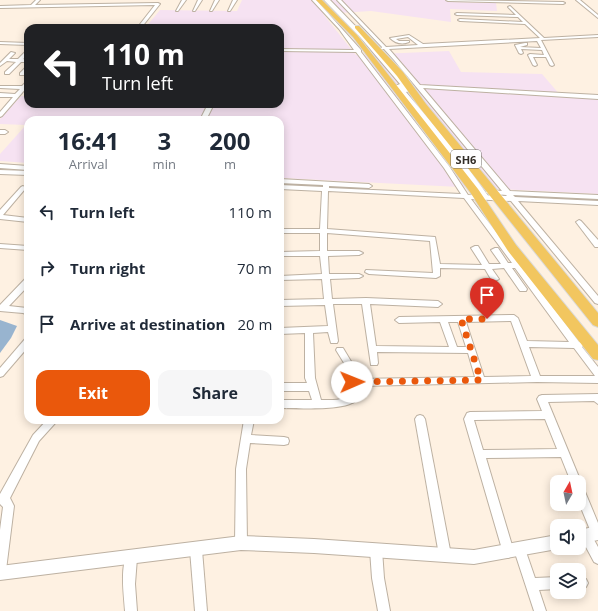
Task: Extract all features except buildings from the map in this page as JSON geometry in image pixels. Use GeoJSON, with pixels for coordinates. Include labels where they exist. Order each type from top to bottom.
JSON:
{"type":"FeatureCollection","features":[{"type":"Feature","properties":{"kind":"highway"},"geometry":{"type":"LineString","coordinates":[[319,0],[355,36],[361,50],[482,194],[512,248],[598,355]]}},
{"type":"Feature","properties":{"kind":"highway","name":"SH6"},"geometry":{"type":"LineString","coordinates":[[331,0],[382,49],[423,106],[482,194],[598,322]]}},
{"type":"Feature","properties":{"kind":"main road"},"geometry":{"type":"LineString","coordinates":[[323,0],[358,36],[454,155],[482,194]]}},
{"type":"Feature","properties":{"kind":"main road"},"geometry":{"type":"LineString","coordinates":[[327,0],[362,36],[405,86],[482,194]]}},
{"type":"Feature","properties":{"kind":"street"},"geometry":{"type":"LineString","coordinates":[[32,6],[38,0]]}},
{"type":"Feature","properties":{"kind":"street"},"geometry":{"type":"LineString","coordinates":[[142,24],[162,0]]}},
{"type":"Feature","properties":{"kind":"street"},"geometry":{"type":"LineString","coordinates":[[177,10],[184,0]]}},
{"type":"Feature","properties":{"kind":"street"},"geometry":{"type":"LineString","coordinates":[[194,10],[200,0]]}},
{"type":"Feature","properties":{"kind":"street"},"geometry":{"type":"LineString","coordinates":[[210,10],[217,0]]}},
{"type":"Feature","properties":{"kind":"street"},"geometry":{"type":"LineString","coordinates":[[229,10],[235,0]]}},
{"type":"Feature","properties":{"kind":"street"},"geometry":{"type":"LineString","coordinates":[[314,0],[361,50]]}},
{"type":"Feature","properties":{"kind":"street"},"geometry":{"type":"LineString","coordinates":[[339,0],[382,49],[418,86],[598,301]]}},
{"type":"Feature","properties":{"kind":"street"},"geometry":{"type":"LineString","coordinates":[[448,0],[536,1],[563,3]]}},
{"type":"Feature","properties":{"kind":"street"},"geometry":{"type":"LineString","coordinates":[[578,0],[590,4],[598,10]]}},
{"type":"Feature","properties":{"kind":"street"},"geometry":{"type":"LineString","coordinates":[[584,2],[598,17]]}},
{"type":"Feature","properties":{"kind":"street"},"geometry":{"type":"LineString","coordinates":[[0,7],[158,4]]}},
{"type":"Feature","properties":{"kind":"street"},"geometry":{"type":"LineString","coordinates":[[510,7],[526,23],[545,52]]}},
{"type":"Feature","properties":{"kind":"street"},"geometry":{"type":"LineString","coordinates":[[456,14],[520,16]]}},
{"type":"Feature","properties":{"kind":"street"},"geometry":{"type":"LineString","coordinates":[[460,20],[526,23]]}},
{"type":"Feature","properties":{"kind":"street"},"geometry":{"type":"LineString","coordinates":[[545,52],[518,45],[519,51],[545,52],[598,38]]}},
{"type":"Feature","properties":{"kind":"street"},"geometry":{"type":"LineString","coordinates":[[416,41],[422,46]]}},
{"type":"Feature","properties":{"kind":"street"},"geometry":{"type":"LineString","coordinates":[[0,44],[24,45]]}},
{"type":"Feature","properties":{"kind":"street"},"geometry":{"type":"LineString","coordinates":[[382,49],[460,45]]}},
{"type":"Feature","properties":{"kind":"street"},"geometry":{"type":"LineString","coordinates":[[382,49],[460,45],[545,52]]}},
{"type":"Feature","properties":{"kind":"street"},"geometry":{"type":"LineString","coordinates":[[284,50],[361,50]]}},
{"type":"Feature","properties":{"kind":"street"},"geometry":{"type":"LineString","coordinates":[[535,62],[545,52]]}},
{"type":"Feature","properties":{"kind":"street"},"geometry":{"type":"LineString","coordinates":[[0,65],[13,53]]}},
{"type":"Feature","properties":{"kind":"street"},"geometry":{"type":"LineString","coordinates":[[7,73],[24,56]]}},
{"type":"Feature","properties":{"kind":"street"},"geometry":{"type":"LineString","coordinates":[[5,60],[24,60]]}},
{"type":"Feature","properties":{"kind":"street"},"geometry":{"type":"LineString","coordinates":[[418,86],[598,97]]}},
{"type":"Feature","properties":{"kind":"street"},"geometry":{"type":"LineString","coordinates":[[0,87],[23,88]]}},
{"type":"Feature","properties":{"kind":"street"},"geometry":{"type":"LineString","coordinates":[[1,113],[23,88]]}},
{"type":"Feature","properties":{"kind":"street"},"geometry":{"type":"LineString","coordinates":[[0,95],[17,96]]}},
{"type":"Feature","properties":{"kind":"street"},"geometry":{"type":"LineString","coordinates":[[0,104],[10,104]]}},
{"type":"Feature","properties":{"kind":"street"},"geometry":{"type":"LineString","coordinates":[[0,166],[24,168]]}},
{"type":"Feature","properties":{"kind":"street"},"geometry":{"type":"LineString","coordinates":[[0,172],[24,173]]}},
{"type":"Feature","properties":{"kind":"street"},"geometry":{"type":"LineString","coordinates":[[284,181],[326,186],[482,194],[508,193],[586,200],[598,203]]}},
{"type":"Feature","properties":{"kind":"street"},"geometry":{"type":"LineString","coordinates":[[284,187],[326,186]]}},
{"type":"Feature","properties":{"kind":"street"},"geometry":{"type":"LineString","coordinates":[[326,186],[323,231],[325,277],[334,341]]}},
{"type":"Feature","properties":{"kind":"street"},"geometry":{"type":"LineString","coordinates":[[0,216],[23,188]]}},
{"type":"Feature","properties":{"kind":"street"},"geometry":{"type":"LineString","coordinates":[[482,194],[513,199],[586,200],[598,197]]}},
{"type":"Feature","properties":{"kind":"street"},"geometry":{"type":"LineString","coordinates":[[482,194],[518,265],[598,374]]}},
{"type":"Feature","properties":{"kind":"street"},"geometry":{"type":"LineString","coordinates":[[0,216],[24,219]]}},
{"type":"Feature","properties":{"kind":"street"},"geometry":{"type":"LineString","coordinates":[[579,222],[598,245]]}},
{"type":"Feature","properties":{"kind":"street"},"geometry":{"type":"LineString","coordinates":[[284,231],[323,231],[433,239],[437,273],[433,276],[369,272]]}},
{"type":"Feature","properties":{"kind":"street"},"geometry":{"type":"LineString","coordinates":[[0,246],[24,248]]}},
{"type":"Feature","properties":{"kind":"street"},"geometry":{"type":"LineString","coordinates":[[475,248],[495,279]]}},
{"type":"Feature","properties":{"kind":"street"},"geometry":{"type":"LineString","coordinates":[[495,250],[505,266],[523,289]]}},
{"type":"Feature","properties":{"kind":"street"},"geometry":{"type":"LineString","coordinates":[[284,254],[359,253]]}},
{"type":"Feature","properties":{"kind":"street"},"geometry":{"type":"LineString","coordinates":[[436,266],[487,267],[518,265]]}},
{"type":"Feature","properties":{"kind":"street"},"geometry":{"type":"LineString","coordinates":[[284,278],[359,276]]}},
{"type":"Feature","properties":{"kind":"street"},"geometry":{"type":"LineString","coordinates":[[1,308],[24,285]]}},
{"type":"Feature","properties":{"kind":"street"},"geometry":{"type":"LineString","coordinates":[[366,301],[374,363]]}},
{"type":"Feature","properties":{"kind":"street"},"geometry":{"type":"LineString","coordinates":[[284,303],[366,301],[438,304]]}},
{"type":"Feature","properties":{"kind":"street"},"geometry":{"type":"LineString","coordinates":[[1,308],[24,311]]}},
{"type":"Feature","properties":{"kind":"street"},"geometry":{"type":"LineString","coordinates":[[399,320],[514,318],[537,379]]}},
{"type":"Feature","properties":{"kind":"street"},"geometry":{"type":"LineString","coordinates":[[461,319],[481,380]]}},
{"type":"Feature","properties":{"kind":"street"},"geometry":{"type":"LineString","coordinates":[[443,320],[454,350]]}},
{"type":"Feature","properties":{"kind":"street"},"geometry":{"type":"LineString","coordinates":[[284,331],[332,329]]}},
{"type":"Feature","properties":{"kind":"street"},"geometry":{"type":"LineString","coordinates":[[309,330],[310,378],[318,404]]}},
{"type":"Feature","properties":{"kind":"street"},"geometry":{"type":"LineString","coordinates":[[524,344],[576,345],[588,342]]}},
{"type":"Feature","properties":{"kind":"street"},"geometry":{"type":"LineString","coordinates":[[0,374],[24,346]]}},
{"type":"Feature","properties":{"kind":"street"},"geometry":{"type":"LineString","coordinates":[[372,349],[471,350]]}},
{"type":"Feature","properties":{"kind":"street"},"geometry":{"type":"LineString","coordinates":[[340,350],[348,363],[352,382],[537,379],[598,380]]}},
{"type":"Feature","properties":{"kind":"street"},"geometry":{"type":"LineString","coordinates":[[284,404],[318,404],[348,401],[352,398],[359,382]]}},
{"type":"Feature","properties":{"kind":"street"},"geometry":{"type":"LineString","coordinates":[[284,387],[312,387]]}},
{"type":"Feature","properties":{"kind":"street"},"geometry":{"type":"LineString","coordinates":[[573,475],[542,399],[597,397],[598,400]]}},
{"type":"Feature","properties":{"kind":"street"},"geometry":{"type":"LineString","coordinates":[[540,611],[532,584],[514,551],[479,454],[469,419],[470,416],[549,415]]}},
{"type":"Feature","properties":{"kind":"street"},"geometry":{"type":"LineString","coordinates":[[420,419],[445,555]]}},
{"type":"Feature","properties":{"kind":"street"},"geometry":{"type":"LineString","coordinates":[[0,570],[9,506],[2,499],[36,438],[49,424]]}},
{"type":"Feature","properties":{"kind":"street"},"geometry":{"type":"LineString","coordinates":[[241,543],[241,469],[248,424]]}},
{"type":"Feature","properties":{"kind":"street"},"geometry":{"type":"LineString","coordinates":[[246,439],[284,442]]}},
{"type":"Feature","properties":{"kind":"street"},"geometry":{"type":"LineString","coordinates":[[479,454],[564,453]]}},
{"type":"Feature","properties":{"kind":"street"},"geometry":{"type":"LineString","coordinates":[[584,511],[598,558]]}},
{"type":"Feature","properties":{"kind":"street"},"geometry":{"type":"LineString","coordinates":[[0,573],[196,550],[241,543],[474,557],[550,543]]}},
{"type":"Feature","properties":{"kind":"street"},"geometry":{"type":"LineString","coordinates":[[196,550],[201,611]]}},
{"type":"Feature","properties":{"kind":"street"},"geometry":{"type":"LineString","coordinates":[[376,550],[377,573],[384,611]]}},
{"type":"Feature","properties":{"kind":"street"},"geometry":{"type":"LineString","coordinates":[[131,558],[129,584],[131,611]]}},
{"type":"Feature","properties":{"kind":"street"},"geometry":{"type":"LineString","coordinates":[[532,584],[550,583]]}},
{"type":"Feature","properties":{"kind":"shaded area"},"geometry":{"type":"Polygon","coordinates":[[[242,0],[445,0],[449,2],[496,3],[497,11],[450,9],[451,22],[371,11],[323,14],[356,55],[449,51],[461,72],[542,74],[561,96],[598,98],[598,194],[284,178],[284,116],[24,116],[24,125],[0,124],[0,119],[21,96],[24,96],[24,108],[284,108],[284,24],[148,24],[160,10],[237,11],[242,0]]]}},
{"type":"Feature","properties":{"kind":"shaded area"},"geometry":{"type":"Polygon","coordinates":[[[24,127],[24,163],[0,161],[0,154],[24,127]]]}},
{"type":"Feature","properties":{"kind":"water"},"geometry":{"type":"Polygon","coordinates":[[[0,320],[17,326],[11,338],[0,353],[0,320]]]}},
{"type":"Feature","properties":{"kind":"route"},"geometry":{"type":"LineString","coordinates":[[352,382],[481,380],[461,319],[487,319]]}}]}
